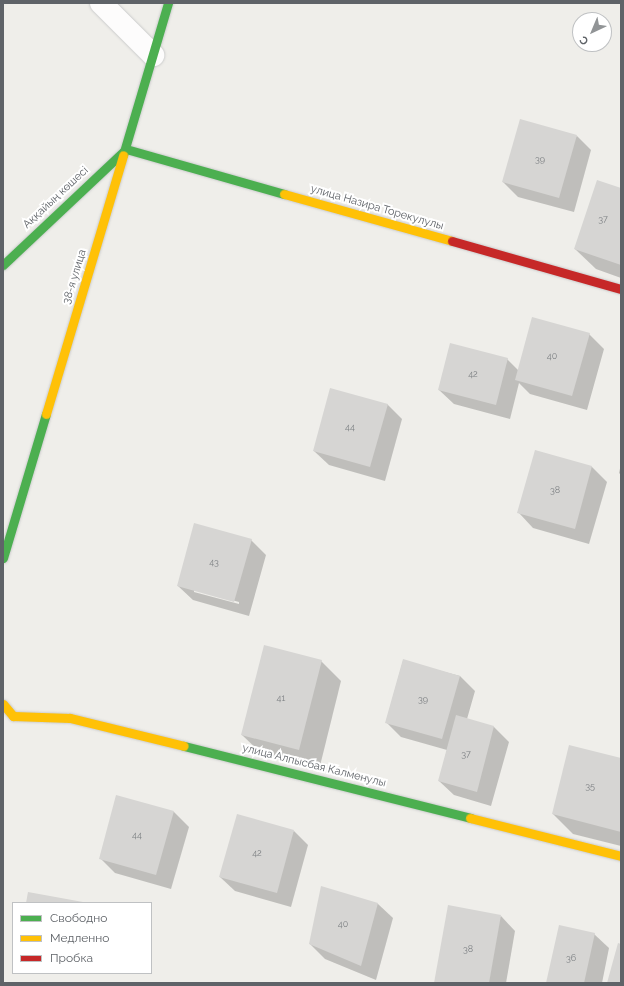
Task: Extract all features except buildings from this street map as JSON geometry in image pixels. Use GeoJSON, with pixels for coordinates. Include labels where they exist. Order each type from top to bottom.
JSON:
{"type":"FeatureCollection","features":[{"type":"Feature","properties":{"kind":"street"},"geometry":{"type":"LineString","coordinates":[[101,3],[153,55]]}},
{"type":"Feature","properties":{"kind":"street","name":"38-я улица"},"geometry":{"type":"LineString","coordinates":[[3,558],[126,149],[168,3]]}},
{"type":"Feature","properties":{"kind":"street","name":"Аққайың көшесі"},"geometry":{"type":"LineString","coordinates":[[3,265],[126,149]]}},
{"type":"Feature","properties":{"kind":"street","name":"улица Назира Торекулулы"},"geometry":{"type":"LineString","coordinates":[[126,149],[621,289]]}},
{"type":"Feature","properties":{"kind":"street","name":"улица Алпысбая Калменулы"},"geometry":{"type":"LineString","coordinates":[[3,704],[13,716],[70,718],[621,856]]}},
{"type":"Feature","properties":{"kind":"traffic: fast"},"geometry":{"type":"LineString","coordinates":[[123,155],[168,3]]}},
{"type":"Feature","properties":{"kind":"traffic: fast"},"geometry":{"type":"LineString","coordinates":[[3,265],[126,149],[284,194]]}},
{"type":"Feature","properties":{"kind":"traffic: fast"},"geometry":{"type":"LineString","coordinates":[[3,558],[46,414]]}},
{"type":"Feature","properties":{"kind":"traffic: fast"},"geometry":{"type":"LineString","coordinates":[[184,746],[470,818]]}},
{"type":"Feature","properties":{"kind":"traffic: slow"},"geometry":{"type":"LineString","coordinates":[[46,414],[123,155]]}},
{"type":"Feature","properties":{"kind":"traffic: slow"},"geometry":{"type":"LineString","coordinates":[[284,194],[452,241]]}},
{"type":"Feature","properties":{"kind":"traffic: slow"},"geometry":{"type":"LineString","coordinates":[[3,704],[13,716],[70,718],[184,746]]}},
{"type":"Feature","properties":{"kind":"traffic: slow"},"geometry":{"type":"LineString","coordinates":[[470,818],[621,856]]}},
{"type":"Feature","properties":{"kind":"traffic: jam"},"geometry":{"type":"LineString","coordinates":[[452,241],[621,289]]}}]}
